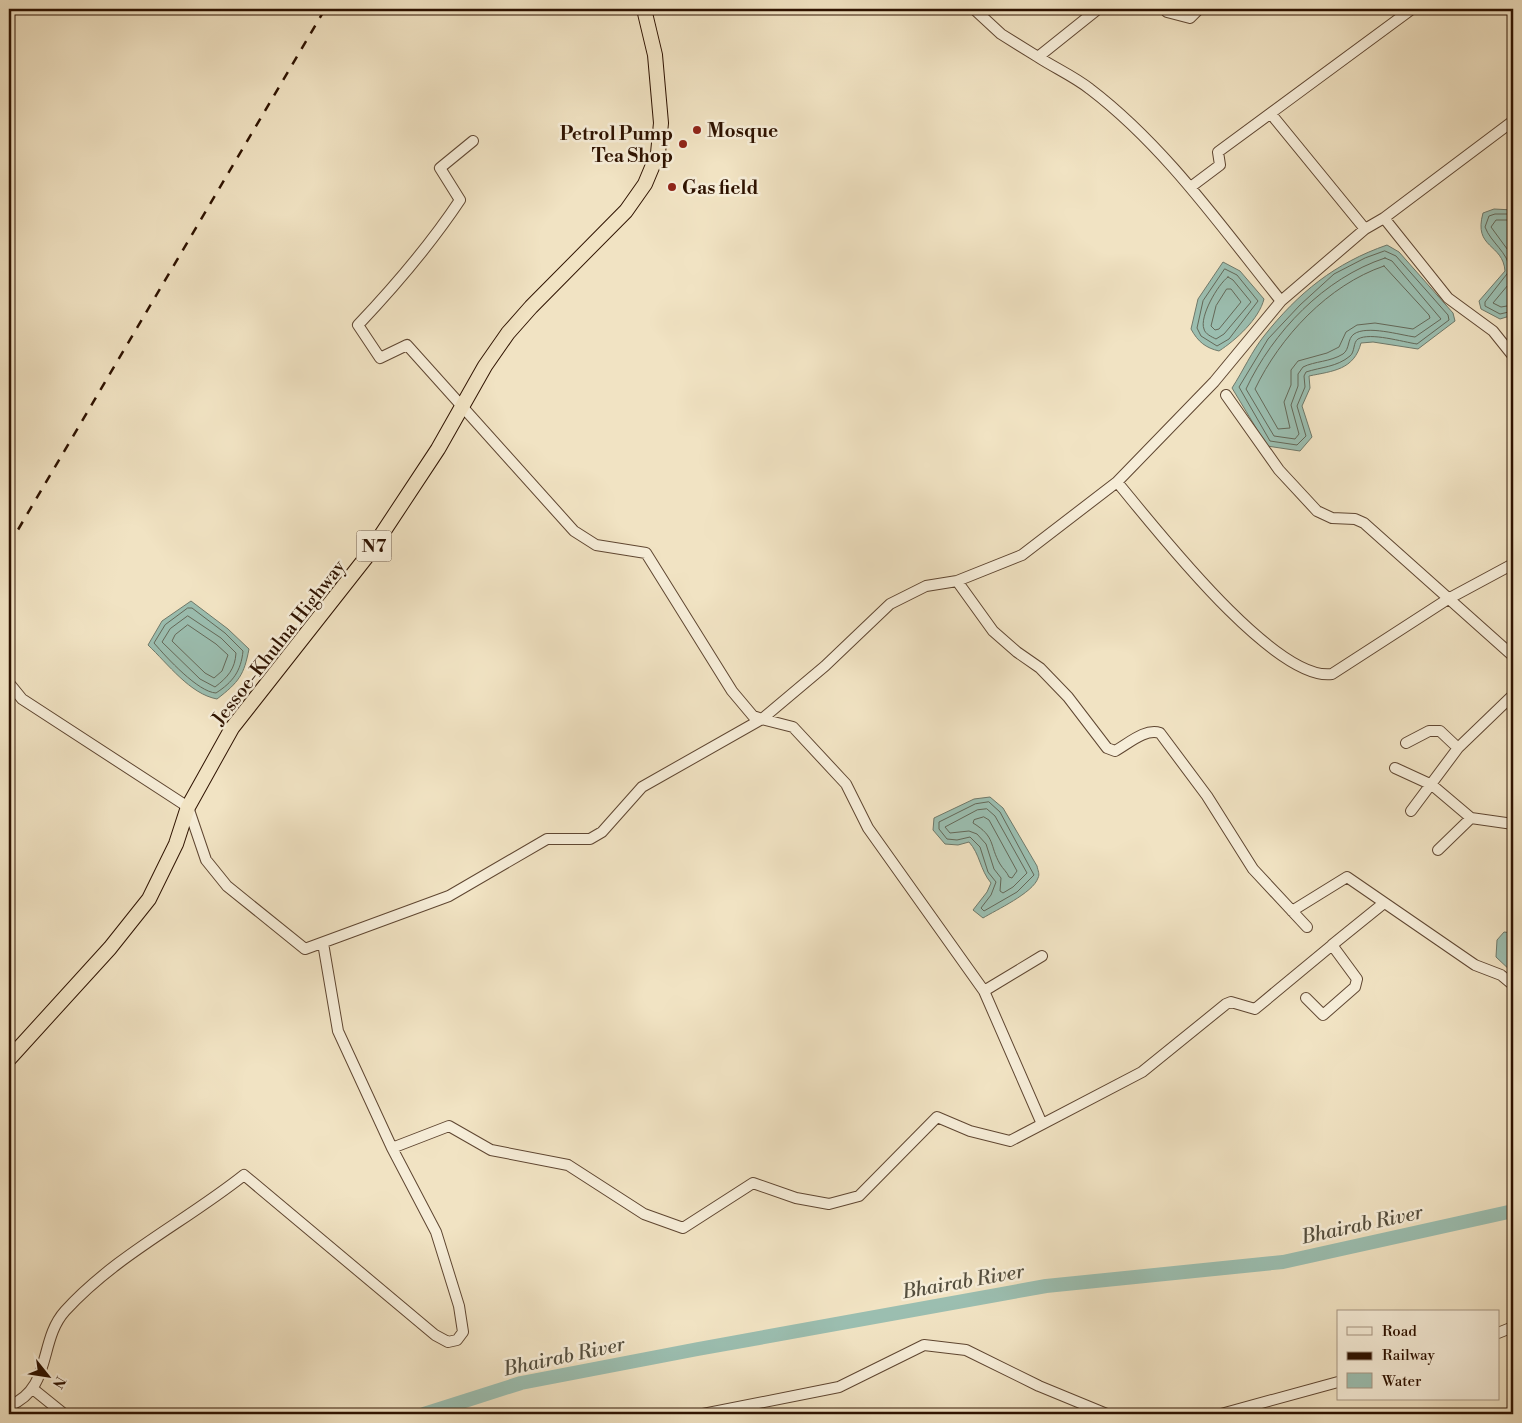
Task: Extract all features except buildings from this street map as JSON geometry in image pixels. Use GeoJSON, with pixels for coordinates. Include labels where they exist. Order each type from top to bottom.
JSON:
{"type":"FeatureCollection","features":[{"type":"Feature","properties":{"kind":"highway","name":"Jessoe-Khulna Highway"},"geometry":{"type":"LineString","coordinates":[[9,1059],[110,948],[149,899],[178,839],[188,807],[240,716],[368,555],[463,406],[485,366],[508,333],[531,307],[626,211],[645,184],[655,164],[660,137],[660,97],[655,55],[644,9]]}},
{"type":"Feature","properties":{"kind":"street"},"geometry":{"type":"LineString","coordinates":[[974,9],[1001,34],[1090,88],[1138,131],[1192,190],[1281,301]]}},
{"type":"Feature","properties":{"kind":"street"},"geometry":{"type":"LineString","coordinates":[[1038,57],[1098,9]]}},
{"type":"Feature","properties":{"kind":"street"},"geometry":{"type":"LineString","coordinates":[[1164,9],[1168,12],[1190,18],[1199,9]]}},
{"type":"Feature","properties":{"kind":"street"},"geometry":{"type":"LineString","coordinates":[[1192,186],[1220,165],[1218,152],[1412,9]]}},
{"type":"Feature","properties":{"kind":"street"},"geometry":{"type":"LineString","coordinates":[[1271,114],[1365,229]]}},
{"type":"Feature","properties":{"kind":"street"},"geometry":{"type":"LineString","coordinates":[[9,683],[22,700],[188,807],[206,860],[227,886],[305,949],[449,896],[547,839],[590,839],[602,832],[642,787],[762,719],[825,666],[890,604],[926,586],[957,581],[1022,556],[1117,482],[1214,382],[1281,301],[1365,229],[1384,218],[1513,121]]}},
{"type":"Feature","properties":{"kind":"street"},"geometry":{"type":"LineString","coordinates":[[473,141],[440,168],[460,200],[442,228],[397,283],[358,325],[380,358],[407,345],[574,531],[596,545],[646,553],[732,691],[752,716],[793,727],[846,784],[868,828],[984,991],[1042,1124]]}},
{"type":"Feature","properties":{"kind":"street"},"geometry":{"type":"LineString","coordinates":[[1384,218],[1448,298],[1493,332],[1513,356]]}},
{"type":"Feature","properties":{"kind":"street"},"geometry":{"type":"LineString","coordinates":[[1226,395],[1279,470],[1317,511],[1332,518],[1355,519],[1364,523],[1513,656]]}},
{"type":"Feature","properties":{"kind":"street"},"geometry":{"type":"LineString","coordinates":[[1117,482],[1189,569],[1258,637],[1298,666],[1326,675],[1332,674],[1448,599],[1513,564]]}},
{"type":"Feature","properties":{"kind":"street"},"geometry":{"type":"LineString","coordinates":[[957,581],[994,631],[1017,652],[1040,668],[1068,697],[1107,748],[1115,751],[1140,736],[1155,732],[1160,733],[1207,796],[1253,869],[1307,927]]}},
{"type":"Feature","properties":{"kind":"street"},"geometry":{"type":"LineString","coordinates":[[1411,811],[1458,748],[1513,695]]}},
{"type":"Feature","properties":{"kind":"street"},"geometry":{"type":"LineString","coordinates":[[1406,743],[1429,731],[1440,731],[1458,748]]}},
{"type":"Feature","properties":{"kind":"street"},"geometry":{"type":"LineString","coordinates":[[1395,768],[1432,785],[1471,818],[1513,824]]}},
{"type":"Feature","properties":{"kind":"street"},"geometry":{"type":"LineString","coordinates":[[1438,850],[1471,818]]}},
{"type":"Feature","properties":{"kind":"street"},"geometry":{"type":"LineString","coordinates":[[1292,911],[1345,877],[1475,965],[1501,975],[1513,985]]}},
{"type":"Feature","properties":{"kind":"street"},"geometry":{"type":"LineString","coordinates":[[392,1148],[449,1126],[491,1150],[568,1164],[644,1214],[683,1228],[753,1183],[796,1198],[829,1204],[859,1196],[937,1117],[970,1131],[1010,1141],[1142,1072],[1226,1004],[1231,1002],[1250,1010],[1255,1009],[1384,903]]}},
{"type":"Feature","properties":{"kind":"street"},"geometry":{"type":"LineString","coordinates":[[9,1406],[20,1402],[34,1389],[63,1313],[108,1269],[212,1200],[244,1175],[435,1335],[448,1342],[457,1340],[463,1332],[459,1306],[436,1232],[392,1148],[338,1031],[323,943]]}},
{"type":"Feature","properties":{"kind":"street"},"geometry":{"type":"LineString","coordinates":[[1306,998],[1323,1015],[1355,987],[1357,979],[1331,946]]}},
{"type":"Feature","properties":{"kind":"street"},"geometry":{"type":"LineString","coordinates":[[984,991],[1042,956]]}},
{"type":"Feature","properties":{"kind":"street"},"geometry":{"type":"LineString","coordinates":[[1500,1332],[1513,1327]]}},
{"type":"Feature","properties":{"kind":"street"},"geometry":{"type":"LineString","coordinates":[[704,1414],[839,1387],[924,1345],[966,1350],[1039,1386],[1106,1414]]}},
{"type":"Feature","properties":{"kind":"street"},"geometry":{"type":"LineString","coordinates":[[1222,1414],[1337,1382]]}},
{"type":"Feature","properties":{"kind":"street"},"geometry":{"type":"LineString","coordinates":[[34,1389],[64,1414]]}},
{"type":"Feature","properties":{"kind":"water"},"geometry":{"type":"Polygon","coordinates":[[[1494,209],[1513,210],[1513,315],[1500,319],[1481,309],[1479,301],[1505,271],[1499,255],[1485,240],[1482,233],[1483,213],[1494,209]]]}},
{"type":"Feature","properties":{"kind":"water"},"geometry":{"type":"Polygon","coordinates":[[[1387,245],[1399,252],[1453,313],[1455,321],[1418,349],[1373,342],[1361,343],[1358,352],[1348,364],[1341,368],[1309,376],[1310,388],[1302,406],[1312,437],[1300,451],[1267,446],[1232,388],[1260,342],[1277,320],[1304,293],[1334,270],[1368,252],[1387,245]]]}},
{"type":"Feature","properties":{"kind":"water"},"geometry":{"type":"Polygon","coordinates":[[[1223,262],[1240,271],[1264,299],[1257,314],[1246,328],[1219,351],[1203,344],[1196,338],[1191,329],[1198,299],[1223,262]]]}},
{"type":"Feature","properties":{"kind":"water"},"geometry":{"type":"Polygon","coordinates":[[[191,601],[228,629],[249,649],[245,665],[239,677],[231,688],[217,699],[207,696],[189,685],[148,645],[162,621],[191,601]]]}},
{"type":"Feature","properties":{"kind":"water"},"geometry":{"type":"Polygon","coordinates":[[[990,797],[1003,808],[1037,866],[1039,875],[1035,884],[1022,895],[983,918],[973,910],[987,892],[991,883],[984,873],[976,852],[969,842],[958,845],[945,844],[933,830],[934,818],[974,799],[990,797]]]}},
{"type":"Feature","properties":{"kind":"water"},"geometry":{"type":"Polygon","coordinates":[[[1504,932],[1513,933],[1513,973],[1496,957],[1497,940],[1504,932]]]}},
{"type":"Feature","properties":{"kind":"waterway","name":"Bhairab River"},"geometry":{"type":"LineString","coordinates":[[424,1414],[521,1383],[698,1349],[1046,1286],[1283,1262],[1513,1211]]}},
{"type":"Feature","properties":{"kind":"railway"},"geometry":{"type":"LineString","coordinates":[[9,545],[325,9]]}},
{"type":"Feature","properties":{"kind":"place","name":"Mosque"},"geometry":{"type":"Point","coordinates":[697,130]}},
{"type":"Feature","properties":{"kind":"place","name":"Petrol Pump Tea Shop"},"geometry":{"type":"Point","coordinates":[683,144]}},
{"type":"Feature","properties":{"kind":"place","name":"Gas field"},"geometry":{"type":"Point","coordinates":[672,187]}}]}
